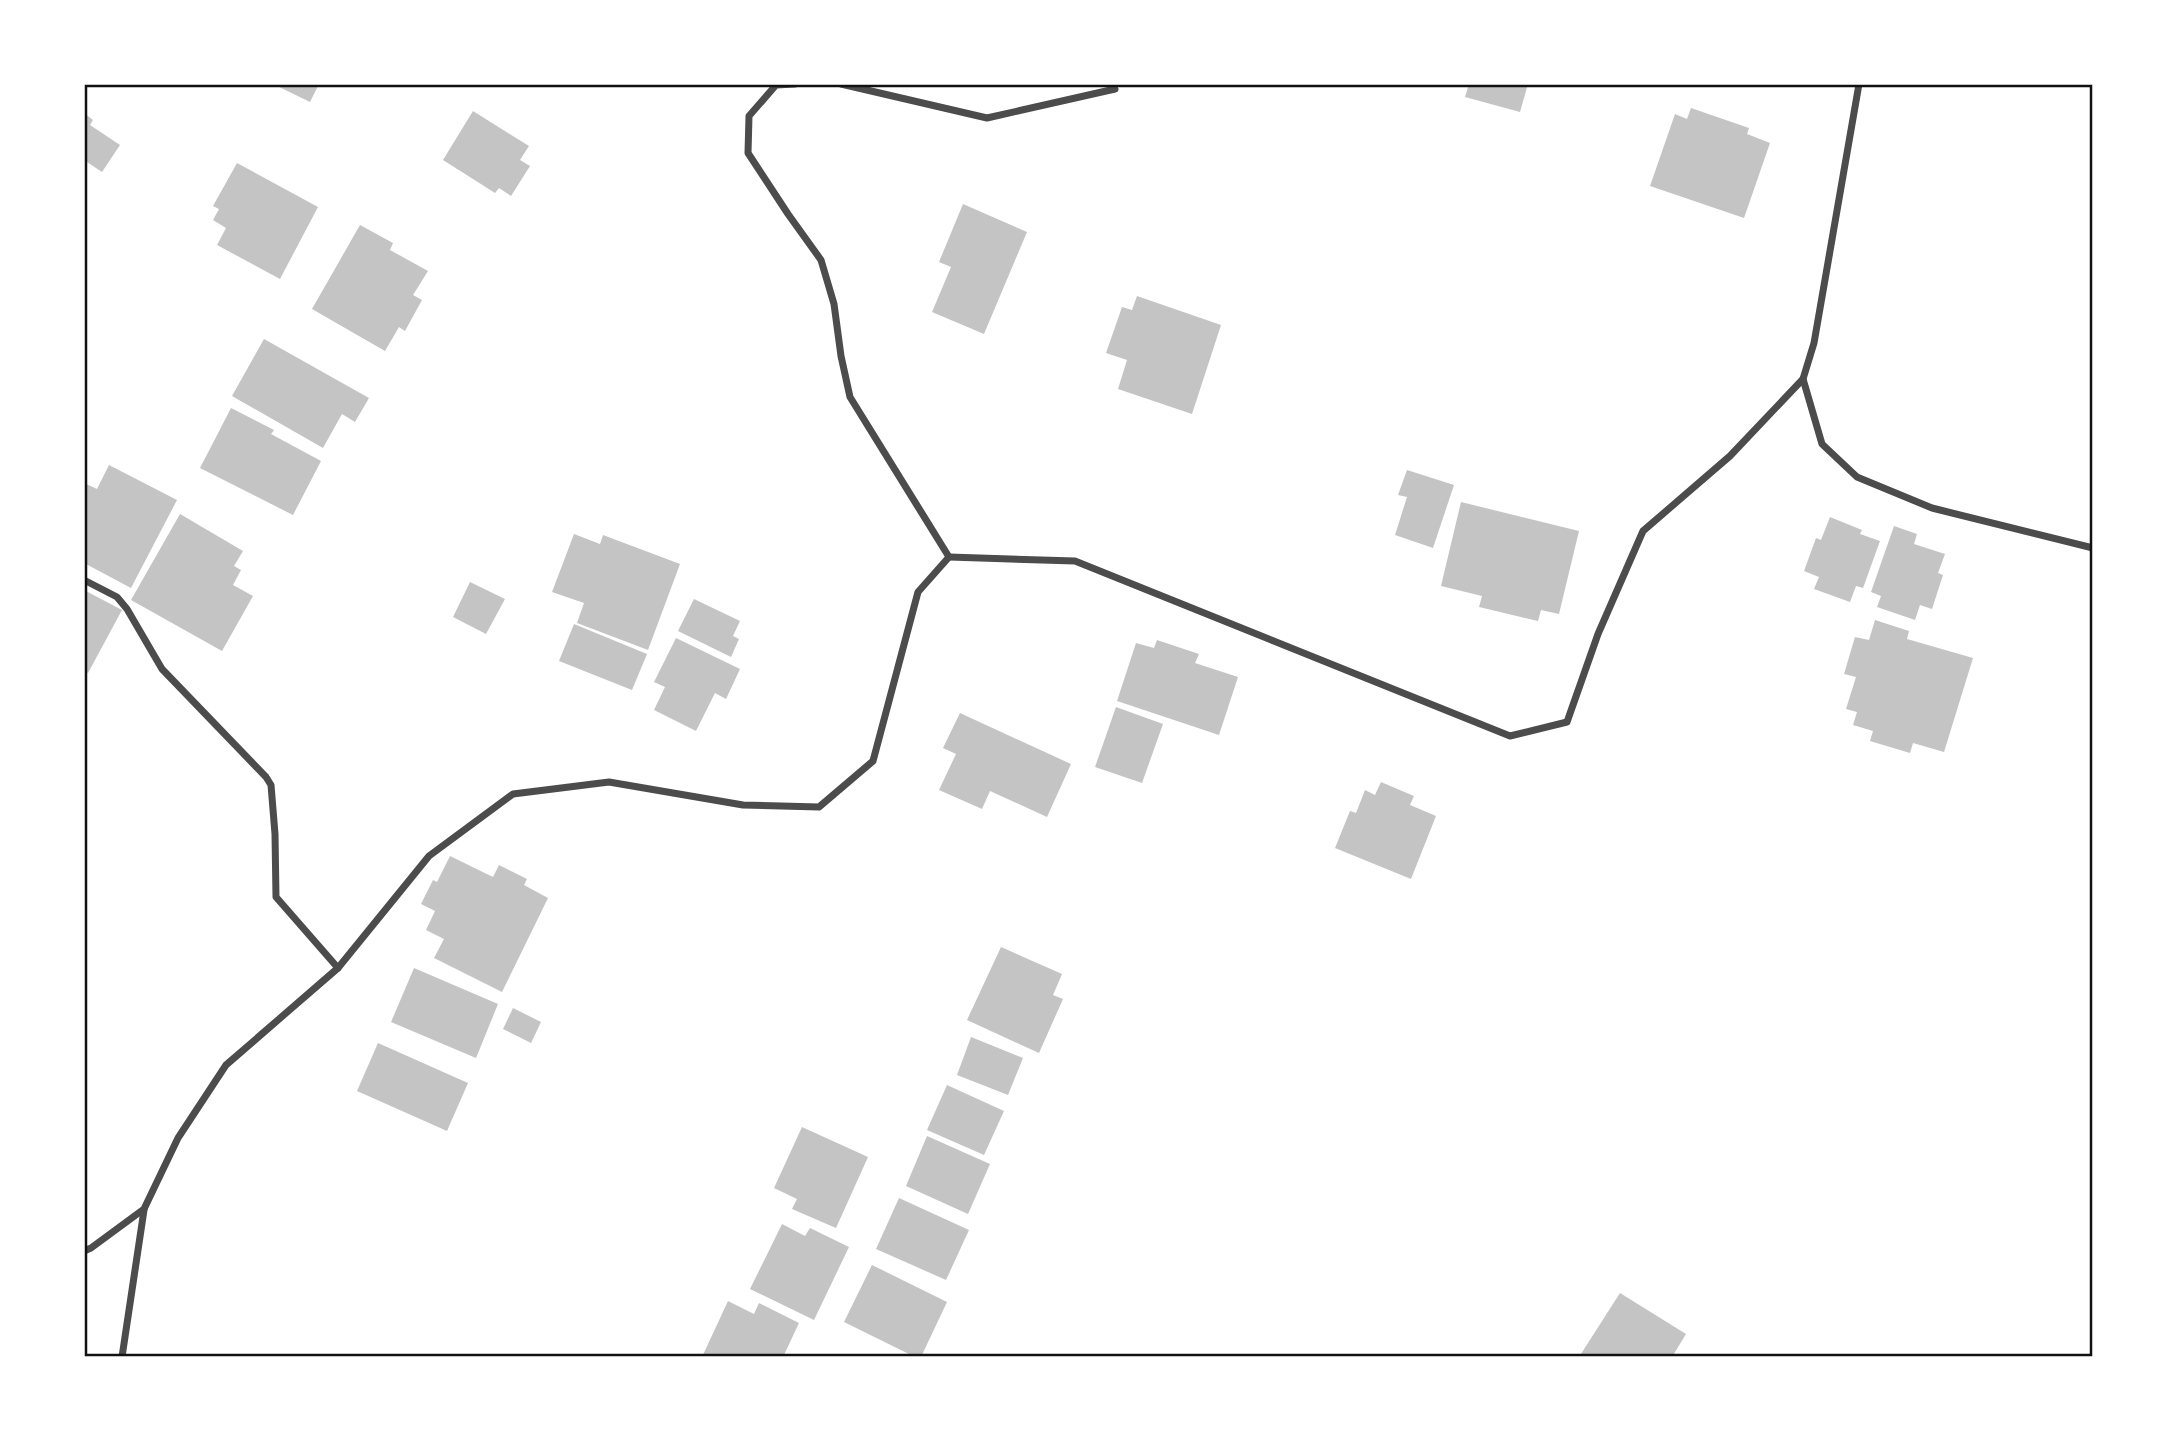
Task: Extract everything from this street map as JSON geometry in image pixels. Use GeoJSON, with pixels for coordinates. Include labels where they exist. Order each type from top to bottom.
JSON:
{"type":"FeatureCollection","features":[{"type":"Feature","properties":{"kind":"street"},"geometry":{"type":"LineString","coordinates":[[794,84],[776,85],[749,116],[748,153],[821,260],[834,304],[850,397],[949,556]]}},
{"type":"Feature","properties":{"kind":"street"},"geometry":{"type":"LineString","coordinates":[[841,84],[987,118],[1115,89]]}},
{"type":"Feature","properties":{"kind":"street"},"geometry":{"type":"LineString","coordinates":[[949,556],[1075,561],[1510,736],[1567,722],[1598,634],[1643,531],[1730,456],[1803,379],[1814,343],[1859,84]]}},
{"type":"Feature","properties":{"kind":"street"},"geometry":{"type":"LineString","coordinates":[[1803,379],[1822,443],[1857,477],[1932,508],[2093,548]]}},
{"type":"Feature","properties":{"kind":"street"},"geometry":{"type":"LineString","coordinates":[[122,1357],[144,1209],[178,1138],[226,1065],[338,968],[429,856],[513,794],[609,782],[743,805],[819,807],[873,761],[918,592],[949,556]]}},
{"type":"Feature","properties":{"kind":"street"},"geometry":{"type":"LineString","coordinates":[[84,580],[117,597],[127,609],[162,669],[266,777],[271,785],[276,897],[338,968]]}},
{"type":"Feature","properties":{"kind":"street"},"geometry":{"type":"LineString","coordinates":[[84,1251],[144,1209]]}},
{"type":"Feature","properties":{"kind":"building"},"geometry":{"type":"Polygon","coordinates":[[[273,84],[319,84],[310,102],[273,84]]]}},
{"type":"Feature","properties":{"kind":"building"},"geometry":{"type":"Polygon","coordinates":[[[1469,84],[1528,84],[1520,112],[1465,97],[1469,84]]]}},
{"type":"Feature","properties":{"kind":"building"},"geometry":{"type":"Polygon","coordinates":[[[1691,108],[1749,128],[1747,134],[1770,143],[1744,218],[1650,186],[1675,114],[1687,119],[1691,108]]]}},
{"type":"Feature","properties":{"kind":"building"},"geometry":{"type":"Polygon","coordinates":[[[473,111],[529,146],[520,160],[530,166],[511,196],[499,188],[495,193],[443,160],[473,111]]]}},
{"type":"Feature","properties":{"kind":"building"},"geometry":{"type":"Polygon","coordinates":[[[84,113],[93,120],[90,125],[120,145],[102,172],[84,160],[84,113]]]}},
{"type":"Feature","properties":{"kind":"building"},"geometry":{"type":"Polygon","coordinates":[[[237,163],[318,207],[280,279],[217,245],[226,228],[213,220],[219,209],[213,206],[237,163]]]}},
{"type":"Feature","properties":{"kind":"building"},"geometry":{"type":"Polygon","coordinates":[[[963,204],[1027,232],[984,334],[932,312],[951,267],[939,262],[963,204]]]}},
{"type":"Feature","properties":{"kind":"building"},"geometry":{"type":"Polygon","coordinates":[[[360,225],[393,243],[390,250],[428,271],[413,295],[422,300],[405,331],[399,327],[385,351],[312,309],[360,225]]]}},
{"type":"Feature","properties":{"kind":"building"},"geometry":{"type":"Polygon","coordinates":[[[1137,296],[1221,325],[1192,414],[1118,389],[1127,360],[1106,353],[1122,307],[1132,310],[1137,296]]]}},
{"type":"Feature","properties":{"kind":"building"},"geometry":{"type":"Polygon","coordinates":[[[264,339],[369,398],[355,422],[342,414],[323,448],[232,396],[264,339]]]}},
{"type":"Feature","properties":{"kind":"building"},"geometry":{"type":"Polygon","coordinates":[[[231,408],[274,430],[271,434],[321,461],[293,515],[200,468],[231,408]]]}},
{"type":"Feature","properties":{"kind":"building"},"geometry":{"type":"Polygon","coordinates":[[[109,465],[177,500],[131,588],[84,563],[84,483],[97,489],[109,465]]]}},
{"type":"Feature","properties":{"kind":"building"},"geometry":{"type":"Polygon","coordinates":[[[1407,470],[1454,485],[1433,548],[1395,535],[1407,497],[1398,495],[1407,470]]]}},
{"type":"Feature","properties":{"kind":"building"},"geometry":{"type":"Polygon","coordinates":[[[1461,502],[1579,531],[1559,614],[1541,610],[1538,621],[1479,607],[1482,596],[1441,586],[1461,502]]]}},
{"type":"Feature","properties":{"kind":"building"},"geometry":{"type":"Polygon","coordinates":[[[180,514],[243,551],[234,566],[241,570],[233,585],[253,596],[222,651],[131,600],[180,514]]]}},
{"type":"Feature","properties":{"kind":"building"},"geometry":{"type":"Polygon","coordinates":[[[1830,517],[1862,530],[1860,534],[1880,541],[1863,588],[1856,586],[1850,602],[1814,589],[1819,577],[1804,571],[1816,538],[1821,540],[1830,517]]]}},
{"type":"Feature","properties":{"kind":"building"},"geometry":{"type":"Polygon","coordinates":[[[1894,526],[1917,534],[1914,544],[1945,554],[1938,573],[1943,575],[1932,609],[1920,605],[1915,620],[1877,607],[1881,596],[1871,592],[1894,526]]]}},
{"type":"Feature","properties":{"kind":"building"},"geometry":{"type":"Polygon","coordinates":[[[574,534],[600,544],[603,535],[680,564],[648,650],[577,623],[584,603],[552,592],[574,534]]]}},
{"type":"Feature","properties":{"kind":"building"},"geometry":{"type":"Polygon","coordinates":[[[470,582],[505,599],[486,634],[453,617],[470,582]]]}},
{"type":"Feature","properties":{"kind":"building"},"geometry":{"type":"Polygon","coordinates":[[[84,590],[122,610],[88,673],[84,670],[84,590]]]}},
{"type":"Feature","properties":{"kind":"building"},"geometry":{"type":"Polygon","coordinates":[[[694,599],[740,621],[733,636],[739,639],[731,657],[678,631],[694,599]]]}},
{"type":"Feature","properties":{"kind":"building"},"geometry":{"type":"Polygon","coordinates":[[[1875,620],[1909,631],[1907,639],[1973,658],[1944,752],[1913,743],[1910,753],[1870,741],[1873,731],[1853,725],[1857,712],[1846,709],[1856,677],[1844,674],[1855,637],[1869,640],[1875,620]]]}},
{"type":"Feature","properties":{"kind":"building"},"geometry":{"type":"Polygon","coordinates":[[[574,624],[647,654],[632,690],[559,661],[574,624]]]}},
{"type":"Feature","properties":{"kind":"building"},"geometry":{"type":"Polygon","coordinates":[[[676,638],[740,669],[726,699],[715,693],[696,731],[654,710],[665,687],[654,682],[676,638]]]}},
{"type":"Feature","properties":{"kind":"building"},"geometry":{"type":"Polygon","coordinates":[[[1157,640],[1199,654],[1195,663],[1238,677],[1219,735],[1117,701],[1136,643],[1154,648],[1157,640]]]}},
{"type":"Feature","properties":{"kind":"building"},"geometry":{"type":"Polygon","coordinates":[[[1116,707],[1163,724],[1142,783],[1095,767],[1116,707]]]}},
{"type":"Feature","properties":{"kind":"building"},"geometry":{"type":"Polygon","coordinates":[[[960,713],[1071,764],[1047,817],[990,791],[982,809],[939,790],[956,754],[943,748],[960,713]]]}},
{"type":"Feature","properties":{"kind":"building"},"geometry":{"type":"Polygon","coordinates":[[[1381,782],[1414,796],[1410,805],[1436,816],[1411,879],[1335,848],[1350,811],[1356,813],[1365,790],[1375,795],[1381,782]]]}},
{"type":"Feature","properties":{"kind":"building"},"geometry":{"type":"Polygon","coordinates":[[[450,856],[493,877],[499,865],[527,879],[524,885],[548,898],[502,992],[434,958],[444,939],[426,930],[435,911],[421,904],[433,880],[437,882],[450,856]]]}},
{"type":"Feature","properties":{"kind":"building"},"geometry":{"type":"Polygon","coordinates":[[[1001,947],[1062,974],[1053,995],[1063,999],[1039,1053],[967,1020],[1001,947]]]}},
{"type":"Feature","properties":{"kind":"building"},"geometry":{"type":"Polygon","coordinates":[[[414,968],[498,1004],[476,1058],[391,1022],[414,968]]]}},
{"type":"Feature","properties":{"kind":"building"},"geometry":{"type":"Polygon","coordinates":[[[513,1008],[541,1022],[531,1043],[503,1029],[513,1008]]]}},
{"type":"Feature","properties":{"kind":"building"},"geometry":{"type":"Polygon","coordinates":[[[971,1037],[1023,1058],[1008,1095],[957,1075],[971,1037]]]}},
{"type":"Feature","properties":{"kind":"building"},"geometry":{"type":"Polygon","coordinates":[[[378,1043],[468,1083],[447,1131],[357,1091],[378,1043]]]}},
{"type":"Feature","properties":{"kind":"building"},"geometry":{"type":"Polygon","coordinates":[[[947,1085],[1004,1111],[984,1155],[927,1130],[947,1085]]]}},
{"type":"Feature","properties":{"kind":"building"},"geometry":{"type":"Polygon","coordinates":[[[802,1127],[868,1157],[836,1228],[792,1209],[797,1199],[774,1188],[802,1127]]]}},
{"type":"Feature","properties":{"kind":"building"},"geometry":{"type":"Polygon","coordinates":[[[927,1136],[990,1164],[968,1214],[906,1186],[927,1136]]]}},
{"type":"Feature","properties":{"kind":"building"},"geometry":{"type":"Polygon","coordinates":[[[899,1198],[969,1230],[946,1280],[876,1249],[899,1198]]]}},
{"type":"Feature","properties":{"kind":"building"},"geometry":{"type":"Polygon","coordinates":[[[782,1224],[805,1236],[810,1228],[849,1247],[814,1320],[750,1289],[782,1224]]]}},
{"type":"Feature","properties":{"kind":"building"},"geometry":{"type":"Polygon","coordinates":[[[872,1265],[947,1302],[921,1357],[915,1357],[844,1322],[872,1265]]]}},
{"type":"Feature","properties":{"kind":"building"},"geometry":{"type":"Polygon","coordinates":[[[1620,1293],[1686,1334],[1672,1357],[1579,1357],[1620,1293]]]}},
{"type":"Feature","properties":{"kind":"building"},"geometry":{"type":"Polygon","coordinates":[[[728,1301],[754,1314],[759,1303],[799,1323],[783,1357],[702,1357],[728,1301]]]}}]}
